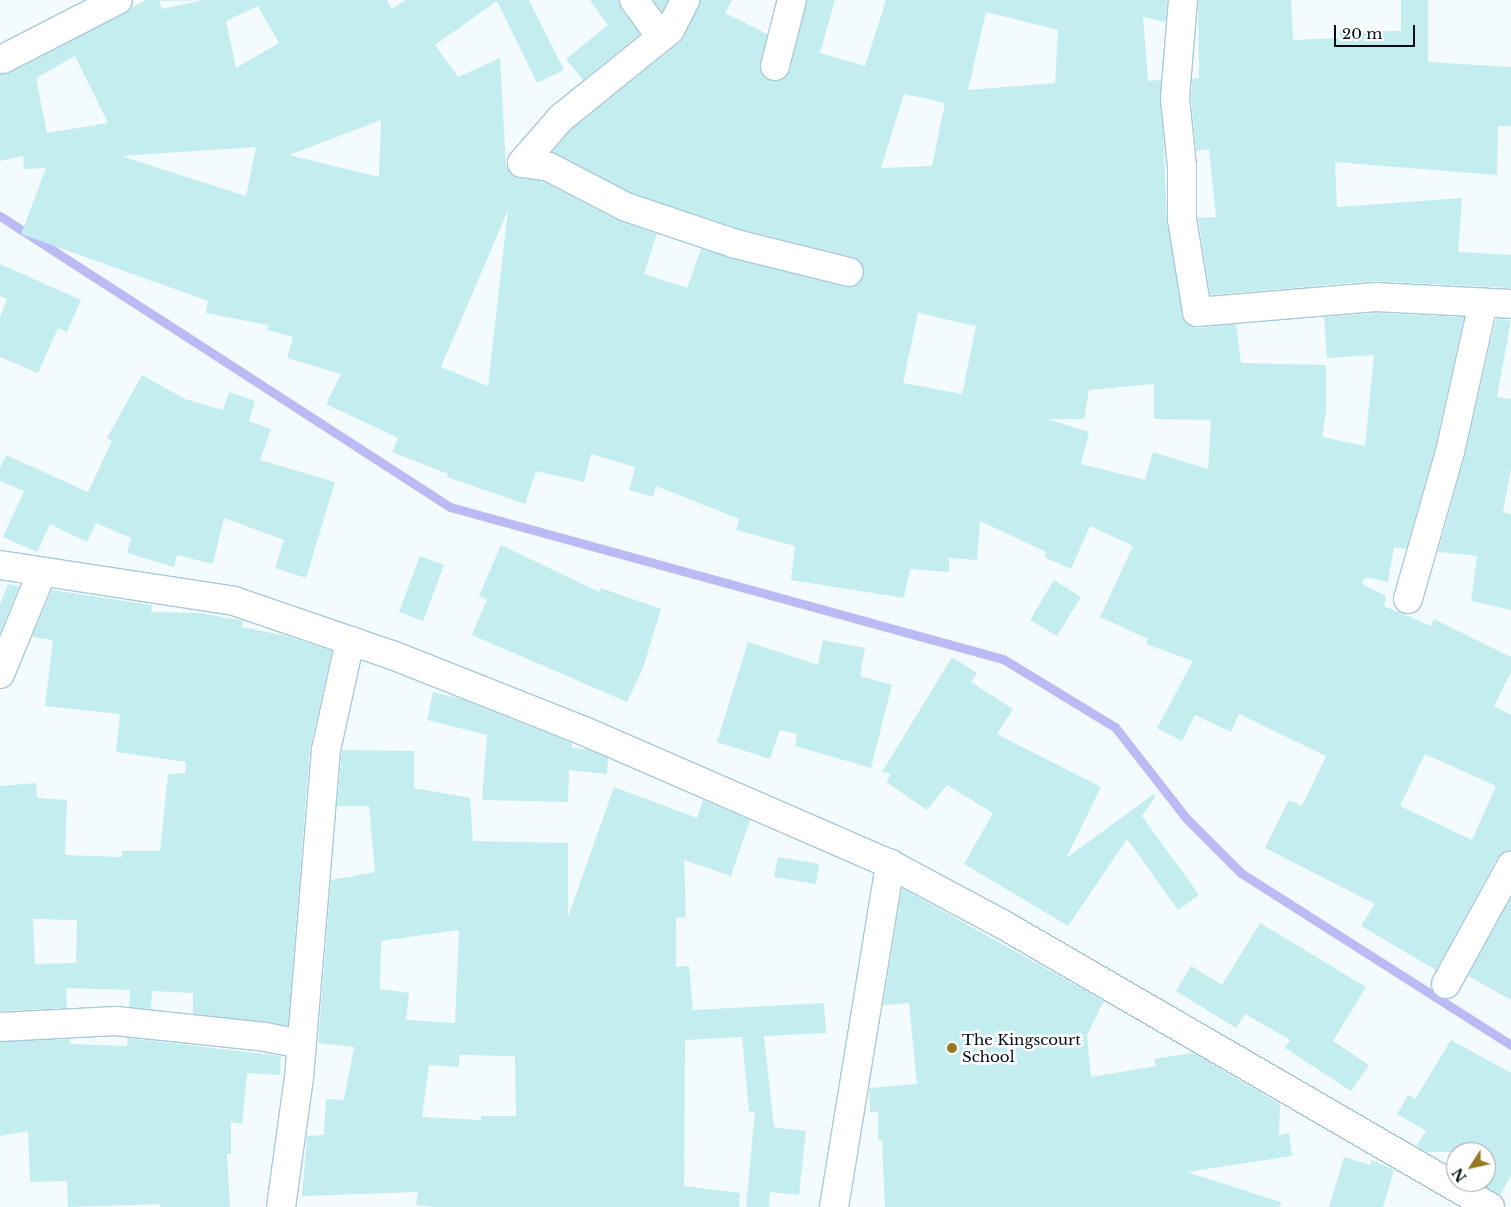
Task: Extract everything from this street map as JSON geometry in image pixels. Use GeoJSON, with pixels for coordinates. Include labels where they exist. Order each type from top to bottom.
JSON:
{"type":"FeatureCollection","features":[{"type":"Feature","properties":{"kind":"street"},"geometry":{"type":"LineString","coordinates":[[4,58],[118,0]]}},
{"type":"Feature","properties":{"kind":"street"},"geometry":{"type":"LineString","coordinates":[[634,0],[662,37]]}},
{"type":"Feature","properties":{"kind":"street"},"geometry":{"type":"LineString","coordinates":[[685,0],[670,30],[560,118],[522,163],[549,167],[635,210],[736,244],[849,272]]}},
{"type":"Feature","properties":{"kind":"street"},"geometry":{"type":"LineString","coordinates":[[774,66],[792,0]]}},
{"type":"Feature","properties":{"kind":"street"},"geometry":{"type":"LineString","coordinates":[[1183,0],[1175,98],[1182,167],[1182,219],[1197,312],[1375,297],[1511,304]]}},
{"type":"Feature","properties":{"kind":"street"},"geometry":{"type":"LineString","coordinates":[[1408,599],[1450,452],[1483,303]]}},
{"type":"Feature","properties":{"kind":"street"},"geometry":{"type":"LineString","coordinates":[[0,565],[234,601],[350,641],[584,731],[890,864],[1002,924],[1490,1207]]}},
{"type":"Feature","properties":{"kind":"street"},"geometry":{"type":"LineString","coordinates":[[0,674],[42,572]]}},
{"type":"Feature","properties":{"kind":"street"},"geometry":{"type":"LineString","coordinates":[[282,1207],[299,1078],[300,1044],[326,750],[350,641]]}},
{"type":"Feature","properties":{"kind":"street"},"geometry":{"type":"LineString","coordinates":[[834,1207],[890,864]]}},
{"type":"Feature","properties":{"kind":"street"},"geometry":{"type":"LineString","coordinates":[[1446,984],[1511,866]]}},
{"type":"Feature","properties":{"kind":"street"},"geometry":{"type":"LineString","coordinates":[[0,1027],[116,1021],[265,1037],[300,1044]]}},
{"type":"Feature","properties":{"kind":"building"},"geometry":{"type":"Polygon","coordinates":[[[146,0],[159,0],[162,9],[205,0],[387,0],[392,9],[406,0],[529,0],[564,70],[537,83],[497,1],[435,45],[458,77],[500,58],[506,165],[511,174],[544,182],[619,221],[657,234],[644,274],[687,288],[701,249],[845,287],[860,283],[864,275],[860,261],[853,257],[740,229],[632,193],[552,152],[572,129],[680,42],[700,0],[732,0],[725,13],[767,34],[760,70],[772,81],[780,81],[790,70],[807,0],[835,0],[820,53],[865,66],[886,0],[1167,0],[1166,22],[1143,17],[1148,81],[1161,80],[1167,221],[1185,322],[1198,328],[1236,324],[1241,363],[1326,365],[1326,412],[1322,437],[1365,446],[1374,355],[1327,358],[1324,317],[1375,313],[1464,317],[1435,448],[1406,549],[1394,547],[1388,582],[1365,577],[1362,584],[1386,596],[1384,606],[1431,626],[1434,619],[1511,657],[1511,672],[1494,706],[1511,715],[1511,850],[1497,858],[1436,970],[1361,926],[1375,904],[1265,848],[1289,800],[1302,806],[1326,756],[1239,714],[1231,732],[1195,715],[1182,741],[1157,728],[1193,661],[1146,644],[1148,639],[1100,617],[1133,546],[1090,526],[1071,569],[1044,557],[1046,552],[980,521],[977,560],[949,558],[949,572],[910,569],[904,598],[791,580],[795,546],[736,530],[739,519],[656,486],[653,497],[629,490],[635,467],[591,454],[584,482],[536,471],[525,504],[447,477],[448,474],[392,452],[398,438],[326,404],[341,374],[287,358],[293,337],[267,330],[268,325],[206,313],[208,301],[21,234],[46,168],[24,169],[23,156],[0,161],[0,74],[10,73],[146,0]],[[258,6],[226,21],[236,68],[279,43],[258,6]],[[986,12],[968,90],[1055,83],[1058,30],[986,12]],[[75,56],[36,78],[47,133],[108,123],[75,56]],[[904,94],[881,168],[932,166],[945,103],[904,94]],[[381,120],[289,155],[379,177],[381,120]],[[256,147],[121,156],[246,196],[256,147]],[[508,210],[441,367],[488,386],[508,210]],[[918,313],[903,383],[962,394],[976,326],[918,313]],[[1154,384],[1089,390],[1084,419],[1047,419],[1089,432],[1081,464],[1145,480],[1153,452],[1208,469],[1211,420],[1154,419],[1154,384]],[[1425,754],[1400,806],[1472,840],[1496,786],[1425,754]]]}},
{"type":"Feature","properties":{"kind":"building"},"geometry":{"type":"Polygon","coordinates":[[[590,0],[619,0],[621,9],[640,34],[583,80],[566,59],[608,25],[590,0]]]}},
{"type":"Feature","properties":{"kind":"building"},"geometry":{"type":"Polygon","coordinates":[[[653,0],[668,0],[662,12],[653,0]]]}},
{"type":"Feature","properties":{"kind":"building"},"geometry":{"type":"Polygon","coordinates":[[[1198,0],[1291,0],[1293,40],[1340,38],[1339,32],[1401,31],[1401,0],[1428,0],[1428,62],[1511,67],[1511,126],[1498,126],[1497,175],[1335,162],[1337,207],[1462,198],[1458,252],[1511,255],[1511,288],[1374,281],[1210,295],[1198,218],[1216,217],[1209,149],[1196,151],[1191,98],[1192,79],[1199,78],[1198,0]]]}},
{"type":"Feature","properties":{"kind":"building"},"geometry":{"type":"Polygon","coordinates":[[[0,264],[81,300],[67,332],[58,328],[38,373],[0,357],[0,317],[7,299],[0,296],[0,264]]]}},
{"type":"Feature","properties":{"kind":"building"},"geometry":{"type":"Polygon","coordinates":[[[1496,319],[1511,320],[1497,397],[1511,399],[1511,468],[1503,512],[1511,514],[1511,610],[1471,601],[1477,556],[1438,552],[1465,455],[1496,319]]]}},
{"type":"Feature","properties":{"kind":"building"},"geometry":{"type":"Polygon","coordinates":[[[142,375],[185,399],[223,410],[229,392],[255,401],[249,421],[271,429],[260,460],[335,482],[306,578],[275,568],[284,540],[224,518],[213,564],[177,555],[174,567],[127,553],[131,538],[96,523],[87,542],[50,524],[37,552],[3,537],[24,491],[0,481],[0,468],[6,455],[88,492],[112,441],[107,438],[142,375]]]}},
{"type":"Feature","properties":{"kind":"building"},"geometry":{"type":"Polygon","coordinates":[[[501,545],[599,592],[601,588],[661,609],[643,668],[627,702],[472,635],[487,599],[479,596],[501,545]]]}},
{"type":"Feature","properties":{"kind":"building"},"geometry":{"type":"Polygon","coordinates":[[[420,556],[444,565],[423,621],[399,612],[420,556]]]}},
{"type":"Feature","properties":{"kind":"building"},"geometry":{"type":"Polygon","coordinates":[[[1054,580],[1081,597],[1057,636],[1030,620],[1054,580]]]}},
{"type":"Feature","properties":{"kind":"building"},"geometry":{"type":"Polygon","coordinates":[[[8,584],[19,586],[0,633],[0,604],[8,584]]]}},
{"type":"Feature","properties":{"kind":"building"},"geometry":{"type":"Polygon","coordinates":[[[52,590],[152,605],[151,612],[201,613],[243,621],[242,627],[287,636],[332,651],[310,749],[288,1026],[193,1014],[193,993],[152,991],[151,1009],[129,1007],[130,990],[66,988],[67,1008],[0,1011],[0,786],[36,783],[37,798],[67,800],[65,855],[122,857],[122,851],[160,851],[168,774],[185,773],[186,762],[116,752],[120,714],[45,706],[53,640],[32,637],[52,590]],[[33,919],[35,964],[76,963],[77,920],[33,919]]]}},
{"type":"Feature","properties":{"kind":"building"},"geometry":{"type":"Polygon","coordinates":[[[823,640],[865,648],[860,676],[892,685],[871,768],[795,746],[797,734],[780,730],[770,759],[717,742],[748,642],[818,665],[823,640]]]}},
{"type":"Feature","properties":{"kind":"building"},"geometry":{"type":"Polygon","coordinates":[[[952,657],[977,673],[971,682],[1013,709],[997,734],[1101,787],[1066,858],[1154,794],[1156,796],[1142,816],[1199,895],[1178,910],[1127,839],[1068,926],[964,864],[993,813],[947,785],[927,810],[886,782],[891,774],[882,772],[952,657]]]}},
{"type":"Feature","properties":{"kind":"building"},"geometry":{"type":"Polygon","coordinates":[[[433,692],[461,699],[572,743],[572,748],[587,749],[608,758],[607,774],[569,770],[568,802],[482,800],[487,735],[427,720],[433,692]]]}},
{"type":"Feature","properties":{"kind":"building"},"geometry":{"type":"Polygon","coordinates":[[[342,750],[414,751],[414,788],[470,798],[473,841],[568,843],[568,917],[614,787],[697,818],[703,800],[750,820],[731,876],[684,860],[686,917],[676,918],[676,967],[689,966],[693,1010],[824,1003],[826,1033],[764,1036],[774,1127],[806,1131],[799,1195],[770,1192],[769,1207],[746,1207],[755,1111],[749,1112],[742,1037],[685,1040],[684,1186],[740,1193],[739,1207],[435,1207],[416,1205],[418,1192],[302,1196],[307,1136],[324,1135],[326,1099],[344,1100],[354,1047],[318,1043],[331,880],[375,872],[369,806],[337,806],[342,750]],[[459,930],[381,941],[380,989],[409,993],[406,1020],[455,1023],[459,930]],[[459,1055],[459,1067],[429,1065],[422,1117],[481,1120],[481,1116],[516,1116],[515,1056],[459,1055]]]}},
{"type":"Feature","properties":{"kind":"building"},"geometry":{"type":"Polygon","coordinates":[[[778,857],[819,864],[816,884],[774,877],[778,857]]]}},
{"type":"Feature","properties":{"kind":"building"},"geometry":{"type":"Polygon","coordinates":[[[902,888],[1104,1001],[1087,1035],[1091,1077],[1156,1066],[1154,1059],[1193,1053],[1280,1104],[1279,1135],[1289,1133],[1292,1156],[1187,1172],[1281,1202],[1280,1207],[885,1207],[882,1140],[878,1140],[878,1112],[870,1112],[869,1088],[917,1084],[909,1003],[883,1005],[902,888]]]}},
{"type":"Feature","properties":{"kind":"building"},"geometry":{"type":"Polygon","coordinates":[[[1511,898],[1511,1000],[1468,976],[1511,898]]]}},
{"type":"Feature","properties":{"kind":"building"},"geometry":{"type":"Polygon","coordinates":[[[1260,923],[1366,987],[1333,1041],[1369,1065],[1351,1091],[1285,1048],[1290,1040],[1245,1014],[1236,1028],[1176,991],[1191,966],[1222,985],[1260,923]]]}},
{"type":"Feature","properties":{"kind":"building"},"geometry":{"type":"Polygon","coordinates":[[[128,1038],[281,1056],[280,1075],[247,1073],[242,1124],[231,1122],[231,1154],[227,1154],[230,1207],[160,1207],[160,1204],[68,1207],[67,1181],[30,1182],[28,1131],[0,1136],[0,1042],[70,1039],[70,1044],[127,1046],[128,1038]]]}},
{"type":"Feature","properties":{"kind":"building"},"geometry":{"type":"Polygon","coordinates":[[[1451,1040],[1511,1073],[1511,1176],[1500,1195],[1495,1192],[1496,1142],[1446,1142],[1446,1152],[1426,1152],[1416,1146],[1426,1131],[1397,1114],[1408,1095],[1415,1099],[1451,1040]]]}},
{"type":"Feature","properties":{"kind":"building"},"geometry":{"type":"Polygon","coordinates":[[[1344,1157],[1370,1165],[1372,1160],[1394,1170],[1383,1207],[1329,1207],[1344,1157]]]}},
{"type":"Feature","properties":{"kind":"waterway"},"geometry":{"type":"LineString","coordinates":[[0,216],[450,507],[1003,659],[1115,727],[1187,819],[1241,873],[1511,1045]]}},
{"type":"Feature","properties":{"kind":"place","name":"The Kingscourt School"},"geometry":{"type":"Point","coordinates":[952,1048]}}]}
